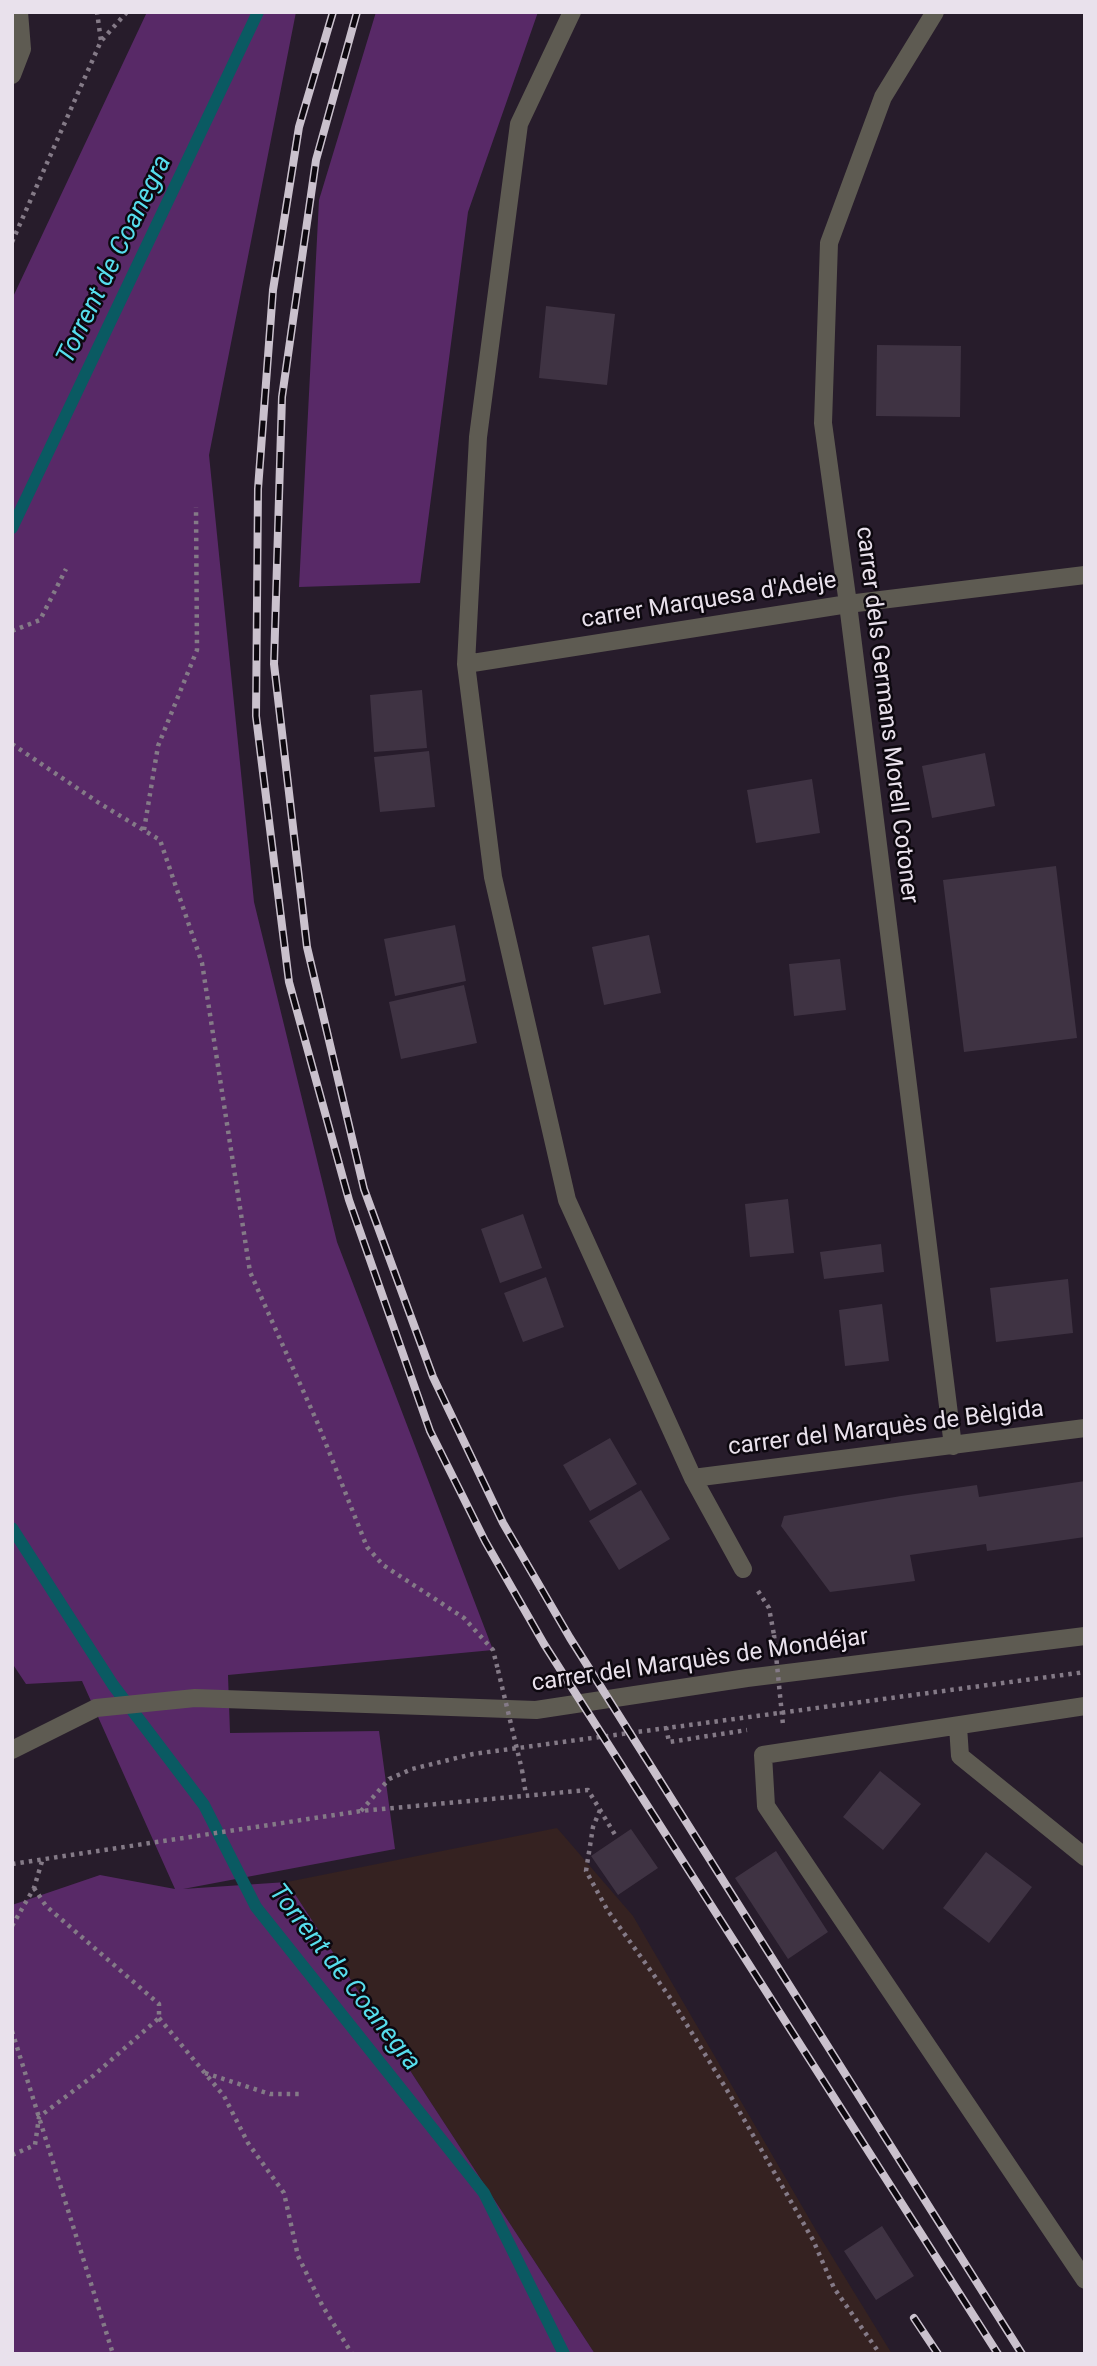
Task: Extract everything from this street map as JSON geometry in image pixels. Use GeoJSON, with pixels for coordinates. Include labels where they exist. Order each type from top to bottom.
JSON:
{"type":"FeatureCollection","features":[{"type":"Feature","properties":{"kind":"street"},"geometry":{"type":"LineString","coordinates":[[12,75],[22,49],[23,34],[19,12]]}},
{"type":"Feature","properties":{"kind":"street"},"geometry":{"type":"LineString","coordinates":[[572,12],[519,124],[478,437],[466,664],[493,877],[567,1200],[693,1478],[743,1569]]}},
{"type":"Feature","properties":{"kind":"street","name":"carrer dels Germans Morell Cotoner"},"geometry":{"type":"LineString","coordinates":[[935,12],[883,97],[829,243],[823,423],[953,1446]]}},
{"type":"Feature","properties":{"kind":"street","name":"carrer Marquesa d'Adeje"},"geometry":{"type":"LineString","coordinates":[[466,664],[848,604],[1085,575]]}},
{"type":"Feature","properties":{"kind":"street","name":"carrer del Marquès de Bèlgida"},"geometry":{"type":"LineString","coordinates":[[693,1478],[1085,1428]]}},
{"type":"Feature","properties":{"kind":"street","name":"carrer del Marquès de Mondéjar"},"geometry":{"type":"LineString","coordinates":[[12,1750],[96,1708],[195,1698],[536,1710],[747,1678],[1085,1636]]}},
{"type":"Feature","properties":{"kind":"street"},"geometry":{"type":"LineString","coordinates":[[1082,2276],[766,1806],[764,1755],[1085,1706]]}},
{"type":"Feature","properties":{"kind":"street"},"geometry":{"type":"LineString","coordinates":[[958,1726],[960,1756],[1085,1857]]}},
{"type":"Feature","properties":{"kind":"path"},"geometry":{"type":"LineString","coordinates":[[97,12],[101,41]]}},
{"type":"Feature","properties":{"kind":"path"},"geometry":{"type":"LineString","coordinates":[[12,242],[101,41],[127,12]]}},
{"type":"Feature","properties":{"kind":"path"},"geometry":{"type":"LineString","coordinates":[[144,830],[158,746],[197,650],[197,507]]}},
{"type":"Feature","properties":{"kind":"path"},"geometry":{"type":"LineString","coordinates":[[12,631],[40,620],[66,569]]}},
{"type":"Feature","properties":{"kind":"path"},"geometry":{"type":"LineString","coordinates":[[12,744],[160,840],[202,963],[250,1272],[318,1424],[367,1547],[383,1565],[464,1618],[493,1650],[526,1795]]}},
{"type":"Feature","properties":{"kind":"path"},"geometry":{"type":"LineString","coordinates":[[743,1569],[769,1608],[787,1752]]}},
{"type":"Feature","properties":{"kind":"path"},"geometry":{"type":"LineString","coordinates":[[361,1811],[389,1779],[443,1760],[666,1727],[1085,1672]]}},
{"type":"Feature","properties":{"kind":"path"},"geometry":{"type":"LineString","coordinates":[[771,1727],[783,1725]]}},
{"type":"Feature","properties":{"kind":"path"},"geometry":{"type":"LineString","coordinates":[[666,1727],[669,1742],[758,1728]]}},
{"type":"Feature","properties":{"kind":"path"},"geometry":{"type":"LineString","coordinates":[[12,1864],[164,1838],[256,1828],[361,1811],[588,1790],[617,1838]]}},
{"type":"Feature","properties":{"kind":"path"},"geometry":{"type":"LineString","coordinates":[[600,1810],[593,1827],[586,1871],[608,1911],[671,1999],[715,2071],[813,2240],[834,2288],[880,2354]]}},
{"type":"Feature","properties":{"kind":"path"},"geometry":{"type":"LineString","coordinates":[[12,1926],[34,1888],[43,1858]]}},
{"type":"Feature","properties":{"kind":"path"},"geometry":{"type":"LineString","coordinates":[[34,1888],[46,1906],[159,2004],[159,2018],[224,2095],[248,2143],[284,2193],[298,2256],[322,2305],[352,2354]]}},
{"type":"Feature","properties":{"kind":"path"},"geometry":{"type":"LineString","coordinates":[[12,2155],[35,2145],[39,2117],[93,2076],[159,2018]]}},
{"type":"Feature","properties":{"kind":"path"},"geometry":{"type":"LineString","coordinates":[[12,2032],[113,2354]]}},
{"type":"Feature","properties":{"kind":"path"},"geometry":{"type":"LineString","coordinates":[[205,2073],[270,2094],[299,2094]]}},
{"type":"Feature","properties":{"kind":"shaded area"},"geometry":{"type":"Polygon","coordinates":[[[147,12],[296,12],[209,455],[254,902],[337,1242],[493,1650],[228,1675],[230,1733],[379,1731],[395,1849],[183,1889],[287,1882],[595,2354],[12,2354],[12,1905],[100,1875],[175,1889],[82,1681],[26,1684],[12,1663],[12,299],[147,12]]]}},
{"type":"Feature","properties":{"kind":"shaded area"},"geometry":{"type":"Polygon","coordinates":[[[376,12],[538,12],[468,212],[420,583],[299,587],[319,200],[376,12]]]}},
{"type":"Feature","properties":{"kind":"shaded area"},"geometry":{"type":"Polygon","coordinates":[[[557,1828],[633,1916],[817,2232],[892,2354],[595,2354],[287,1882],[557,1828]]]}},
{"type":"Feature","properties":{"kind":"building"},"geometry":{"type":"Polygon","coordinates":[[[546,306],[615,314],[607,385],[539,378],[546,306]]]}},
{"type":"Feature","properties":{"kind":"building"},"geometry":{"type":"Polygon","coordinates":[[[877,345],[961,346],[960,417],[876,416],[877,345]]]}},
{"type":"Feature","properties":{"kind":"building"},"geometry":{"type":"Polygon","coordinates":[[[422,690],[427,748],[374,752],[370,695],[422,690]]]}},
{"type":"Feature","properties":{"kind":"building"},"geometry":{"type":"Polygon","coordinates":[[[429,751],[435,807],[380,812],[374,757],[429,751]]]}},
{"type":"Feature","properties":{"kind":"building"},"geometry":{"type":"Polygon","coordinates":[[[985,753],[995,806],[932,818],[922,766],[985,753]]]}},
{"type":"Feature","properties":{"kind":"building"},"geometry":{"type":"Polygon","coordinates":[[[812,779],[820,833],[756,843],[747,790],[812,779]]]}},
{"type":"Feature","properties":{"kind":"building"},"geometry":{"type":"Polygon","coordinates":[[[1056,866],[1077,1038],[964,1052],[943,880],[1056,866]]]}},
{"type":"Feature","properties":{"kind":"building"},"geometry":{"type":"Polygon","coordinates":[[[455,925],[466,981],[395,996],[384,939],[455,925]]]}},
{"type":"Feature","properties":{"kind":"building"},"geometry":{"type":"Polygon","coordinates":[[[649,935],[661,993],[604,1005],[592,947],[649,935]]]}},
{"type":"Feature","properties":{"kind":"building"},"geometry":{"type":"Polygon","coordinates":[[[840,959],[846,1010],[794,1016],[789,964],[840,959]]]}},
{"type":"Feature","properties":{"kind":"building"},"geometry":{"type":"Polygon","coordinates":[[[464,985],[477,1043],[401,1059],[389,1002],[464,985]]]}},
{"type":"Feature","properties":{"kind":"building"},"geometry":{"type":"Polygon","coordinates":[[[788,1199],[794,1253],[750,1257],[745,1204],[788,1199]]]}},
{"type":"Feature","properties":{"kind":"building"},"geometry":{"type":"Polygon","coordinates":[[[523,1214],[542,1268],[500,1283],[481,1229],[523,1214]]]}},
{"type":"Feature","properties":{"kind":"building"},"geometry":{"type":"Polygon","coordinates":[[[881,1244],[884,1272],[824,1279],[820,1252],[881,1244]]]}},
{"type":"Feature","properties":{"kind":"building"},"geometry":{"type":"Polygon","coordinates":[[[546,1277],[564,1327],[523,1342],[504,1293],[546,1277]]]}},
{"type":"Feature","properties":{"kind":"building"},"geometry":{"type":"Polygon","coordinates":[[[1068,1279],[1073,1333],[996,1342],[990,1288],[1068,1279]]]}},
{"type":"Feature","properties":{"kind":"building"},"geometry":{"type":"Polygon","coordinates":[[[882,1304],[889,1361],[845,1366],[839,1310],[882,1304]]]}},
{"type":"Feature","properties":{"kind":"building"},"geometry":{"type":"Polygon","coordinates":[[[610,1438],[637,1484],[590,1511],[563,1465],[610,1438]]]}},
{"type":"Feature","properties":{"kind":"building"},"geometry":{"type":"Polygon","coordinates":[[[1085,1481],[1085,1537],[987,1551],[986,1544],[910,1555],[915,1581],[830,1592],[781,1526],[784,1516],[901,1496],[977,1485],[979,1497],[1085,1481]]]}},
{"type":"Feature","properties":{"kind":"building"},"geometry":{"type":"Polygon","coordinates":[[[641,1490],[670,1539],[619,1570],[589,1521],[641,1490]]]}},
{"type":"Feature","properties":{"kind":"building"},"geometry":{"type":"Polygon","coordinates":[[[880,1771],[921,1804],[883,1850],[843,1817],[880,1771]]]}},
{"type":"Feature","properties":{"kind":"building"},"geometry":{"type":"Polygon","coordinates":[[[631,1829],[658,1868],[618,1895],[591,1856],[631,1829]]]}},
{"type":"Feature","properties":{"kind":"building"},"geometry":{"type":"Polygon","coordinates":[[[776,1851],[828,1932],[788,1959],[735,1878],[776,1851]]]}},
{"type":"Feature","properties":{"kind":"building"},"geometry":{"type":"Polygon","coordinates":[[[986,1852],[1032,1887],[989,1943],[943,1908],[986,1852]]]}},
{"type":"Feature","properties":{"kind":"building"},"geometry":{"type":"Polygon","coordinates":[[[882,2226],[914,2276],[876,2300],[844,2251],[882,2226]]]}},
{"type":"Feature","properties":{"kind":"waterway","name":"Torrent de Coanegra"},"geometry":{"type":"LineString","coordinates":[[12,528],[258,12]]}},
{"type":"Feature","properties":{"kind":"waterway","name":"Torrent de Coanegra"},"geometry":{"type":"LineString","coordinates":[[12,1528],[113,1685],[204,1805],[256,1907],[484,2193],[564,2354]]}},
{"type":"Feature","properties":{"kind":"railway"},"geometry":{"type":"LineString","coordinates":[[333,12],[299,127],[273,290],[258,489],[256,716],[289,982],[349,1200],[430,1431],[485,1541],[544,1644],[998,2354]]}},
{"type":"Feature","properties":{"kind":"railway"},"geometry":{"type":"LineString","coordinates":[[357,12],[316,160],[282,397],[274,664],[307,947],[364,1189],[433,1377],[503,1523],[570,1638],[1022,2354]]}},
{"type":"Feature","properties":{"kind":"railway"},"geometry":{"type":"LineString","coordinates":[[914,2318],[938,2354]]}}]}
